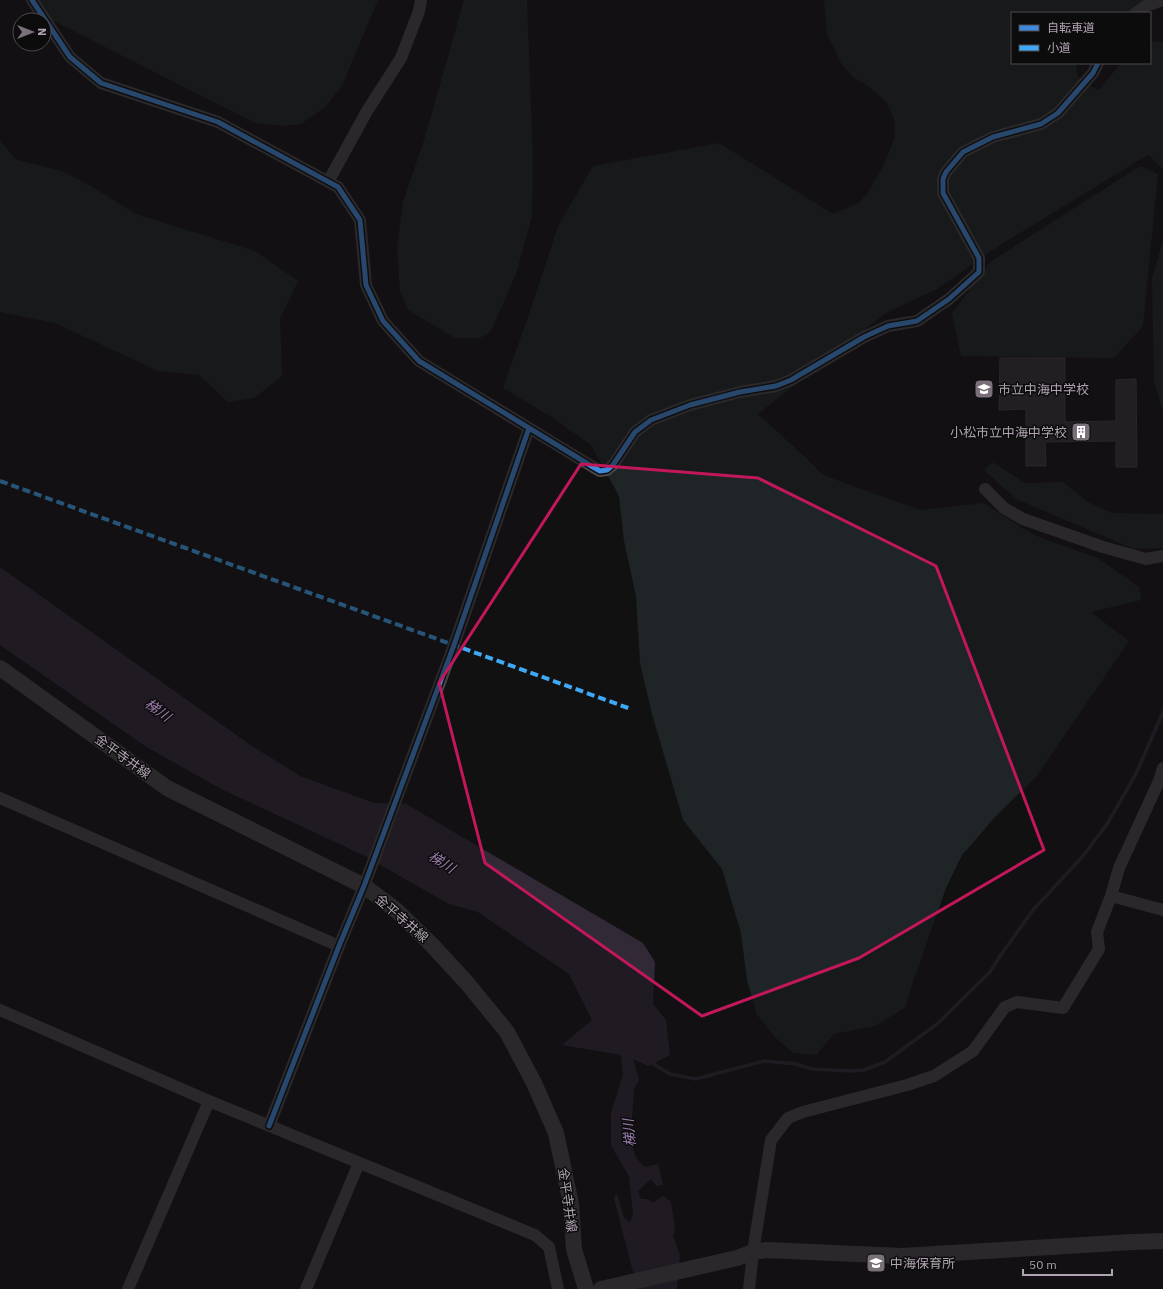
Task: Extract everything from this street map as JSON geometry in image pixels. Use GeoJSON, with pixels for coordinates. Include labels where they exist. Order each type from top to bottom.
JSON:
{"type":"FeatureCollection","features":[{"type":"Feature","properties":{"kind":"main road","name":"金平寺井線"},"geometry":{"type":"LineString","coordinates":[[0,668],[167,788],[364,886],[396,910],[432,945],[467,983],[507,1032],[534,1083],[556,1133],[571,1204],[574,1249],[586,1289]]}},
{"type":"Feature","properties":{"kind":"main road"},"geometry":{"type":"LineString","coordinates":[[608,1287],[766,1250],[902,1256],[1163,1241]]}},
{"type":"Feature","properties":{"kind":"street"},"geometry":{"type":"LineString","coordinates":[[32,0],[70,58],[101,83],[218,122],[338,187],[360,220],[366,285],[383,321],[419,361],[600,471],[607,470],[613,465],[634,432],[651,420],[690,405],[740,392],[776,386],[791,380],[864,337],[888,326],[917,321],[949,298],[979,272],[979,258],[943,193],[943,179],[946,172],[963,152],[993,137],[1041,124],[1058,113],[1093,73],[1098,64]]}},
{"type":"Feature","properties":{"kind":"street"},"geometry":{"type":"LineString","coordinates":[[328,182],[367,110],[401,58],[419,11],[421,0]]}},
{"type":"Feature","properties":{"kind":"street"},"geometry":{"type":"LineString","coordinates":[[1137,12],[1146,6],[1163,0]]}},
{"type":"Feature","properties":{"kind":"street"},"geometry":{"type":"LineString","coordinates":[[269,1126],[364,886],[454,646],[529,428]]}},
{"type":"Feature","properties":{"kind":"street"},"geometry":{"type":"LineString","coordinates":[[985,489],[1004,508],[1023,519],[1103,547],[1146,559],[1163,556]]}},
{"type":"Feature","properties":{"kind":"street"},"geometry":{"type":"LineString","coordinates":[[749,1289],[753,1252],[771,1140],[788,1118],[803,1112],[907,1085],[934,1076],[973,1051],[1006,1007],[1017,1002],[1064,1008],[1099,949],[1097,932],[1111,896],[1118,868],[1161,781],[1163,768]]}},
{"type":"Feature","properties":{"kind":"street"},"geometry":{"type":"LineString","coordinates":[[0,798],[339,946]]}},
{"type":"Feature","properties":{"kind":"street"},"geometry":{"type":"LineString","coordinates":[[1111,896],[1163,910]]}},
{"type":"Feature","properties":{"kind":"street"},"geometry":{"type":"LineString","coordinates":[[0,1010],[208,1101],[535,1235],[549,1247],[558,1289]]}},
{"type":"Feature","properties":{"kind":"street"},"geometry":{"type":"LineString","coordinates":[[128,1289],[208,1101]]}},
{"type":"Feature","properties":{"kind":"street"},"geometry":{"type":"LineString","coordinates":[[306,1289],[359,1163]]}},
{"type":"Feature","properties":{"kind":"highlighted area"},"geometry":{"type":"Polygon","coordinates":[[[581,464],[758,478],[936,566],[1044,850],[859,958],[702,1016],[485,863],[439,683],[581,464]]]}},
{"type":"Feature","properties":{"kind":"shaded area"},"geometry":{"type":"Polygon","coordinates":[[[27,0],[378,0],[342,86],[325,107],[301,124],[282,126],[255,123],[52,20],[52,12],[39,12],[27,0]]]}},
{"type":"Feature","properties":{"kind":"shaded area"},"geometry":{"type":"Polygon","coordinates":[[[464,0],[527,0],[533,160],[532,216],[516,274],[491,331],[480,338],[455,338],[408,310],[400,291],[397,248],[403,202],[425,137],[464,0]]]}},
{"type":"Feature","properties":{"kind":"shaded area"},"geometry":{"type":"Polygon","coordinates":[[[824,0],[1158,0],[1142,12],[1011,12],[1011,64],[1077,64],[1077,74],[1079,78],[1085,84],[1099,90],[1120,64],[1151,64],[1151,41],[1163,42],[1163,169],[1148,155],[1000,245],[937,289],[886,313],[758,414],[823,475],[920,510],[984,503],[1034,535],[1098,558],[1139,587],[1141,600],[1091,612],[1129,641],[1036,777],[994,818],[962,855],[946,888],[911,988],[906,1007],[875,1026],[834,1034],[816,1055],[793,1053],[776,1038],[757,1015],[747,980],[741,933],[722,869],[683,820],[652,714],[640,663],[636,596],[624,541],[619,496],[591,445],[553,418],[503,388],[558,226],[593,166],[719,143],[833,214],[859,203],[868,192],[883,167],[895,137],[894,119],[887,103],[871,88],[853,77],[841,63],[827,34],[824,0]]]}},
{"type":"Feature","properties":{"kind":"shaded area"},"geometry":{"type":"Polygon","coordinates":[[[0,141],[17,160],[62,171],[91,186],[136,214],[255,251],[298,281],[280,319],[282,376],[254,398],[228,402],[199,375],[158,371],[55,323],[0,312],[0,141]]]}},
{"type":"Feature","properties":{"kind":"shaded area"},"geometry":{"type":"Polygon","coordinates":[[[1140,166],[1158,174],[1143,326],[1114,358],[961,356],[952,313],[990,262],[1140,166]]]}},
{"type":"Feature","properties":{"kind":"shaded area"},"geometry":{"type":"Polygon","coordinates":[[[1163,240],[1163,412],[1154,382],[1152,279],[1163,240]]]}},
{"type":"Feature","properties":{"kind":"shaded area"},"geometry":{"type":"Polygon","coordinates":[[[992,462],[1025,483],[1063,482],[1088,502],[1112,513],[1163,514],[1163,548],[1134,549],[1016,499],[984,470],[992,462]]]}},
{"type":"Feature","properties":{"kind":"water","name":"梯川"},"geometry":{"type":"Polygon","coordinates":[[[0,567],[249,744],[300,776],[374,803],[406,804],[643,943],[655,962],[653,1004],[666,1020],[670,1055],[648,1066],[633,1059],[639,1080],[634,1089],[631,1142],[636,1158],[645,1167],[658,1164],[663,1185],[656,1186],[651,1179],[638,1191],[641,1199],[647,1199],[653,1203],[663,1196],[671,1202],[675,1229],[673,1236],[680,1255],[677,1289],[640,1289],[632,1268],[614,1198],[617,1194],[624,1218],[630,1222],[633,1213],[629,1176],[611,1146],[611,1113],[623,1075],[621,1055],[562,1045],[592,1020],[569,974],[478,912],[449,904],[363,855],[221,789],[145,746],[0,645],[0,567]]]}},
{"type":"Feature","properties":{"kind":"building"},"geometry":{"type":"Polygon","coordinates":[[[1000,358],[1065,358],[1065,422],[1116,421],[1116,380],[1136,379],[1137,467],[1116,467],[1116,441],[1045,442],[1046,466],[1026,466],[1026,409],[999,410],[1000,358]]]}},
{"type":"Feature","properties":{"kind":"waterway"},"geometry":{"type":"LineString","coordinates":[[650,1062],[670,1074],[696,1079],[764,1061],[796,1064],[812,1069],[852,1071],[864,1070],[885,1062],[937,1024],[990,972],[1033,910],[1083,856],[1107,824],[1136,774],[1163,712]]}},
{"type":"Feature","properties":{"kind":"marked path"},"geometry":{"type":"LineString","coordinates":[[0,481],[631,709]]}},
{"type":"Feature","properties":{"kind":"cycle path"},"geometry":{"type":"LineString","coordinates":[[32,0],[70,57],[101,83],[218,122],[338,187],[360,220],[366,285],[383,321],[419,361],[529,428],[454,645],[364,886],[269,1126]]}},
{"type":"Feature","properties":{"kind":"cycle path"},"geometry":{"type":"LineString","coordinates":[[529,428],[600,471],[607,470],[613,465],[635,432],[651,420],[690,405],[740,392],[776,386],[791,380],[864,337],[888,326],[917,321],[949,299],[979,272],[979,258],[943,193],[943,179],[946,172],[963,152],[993,137],[1041,124],[1058,113],[1093,73],[1098,64]]}},
{"type":"Feature","properties":{"kind":"place","name":"市立中海中学校"},"geometry":{"type":"Point","coordinates":[984,389]}},
{"type":"Feature","properties":{"kind":"place","name":"小松市立中海中学校"},"geometry":{"type":"Point","coordinates":[1081,432]}},
{"type":"Feature","properties":{"kind":"place","name":"中海保育所"},"geometry":{"type":"Point","coordinates":[876,1263]}}]}
